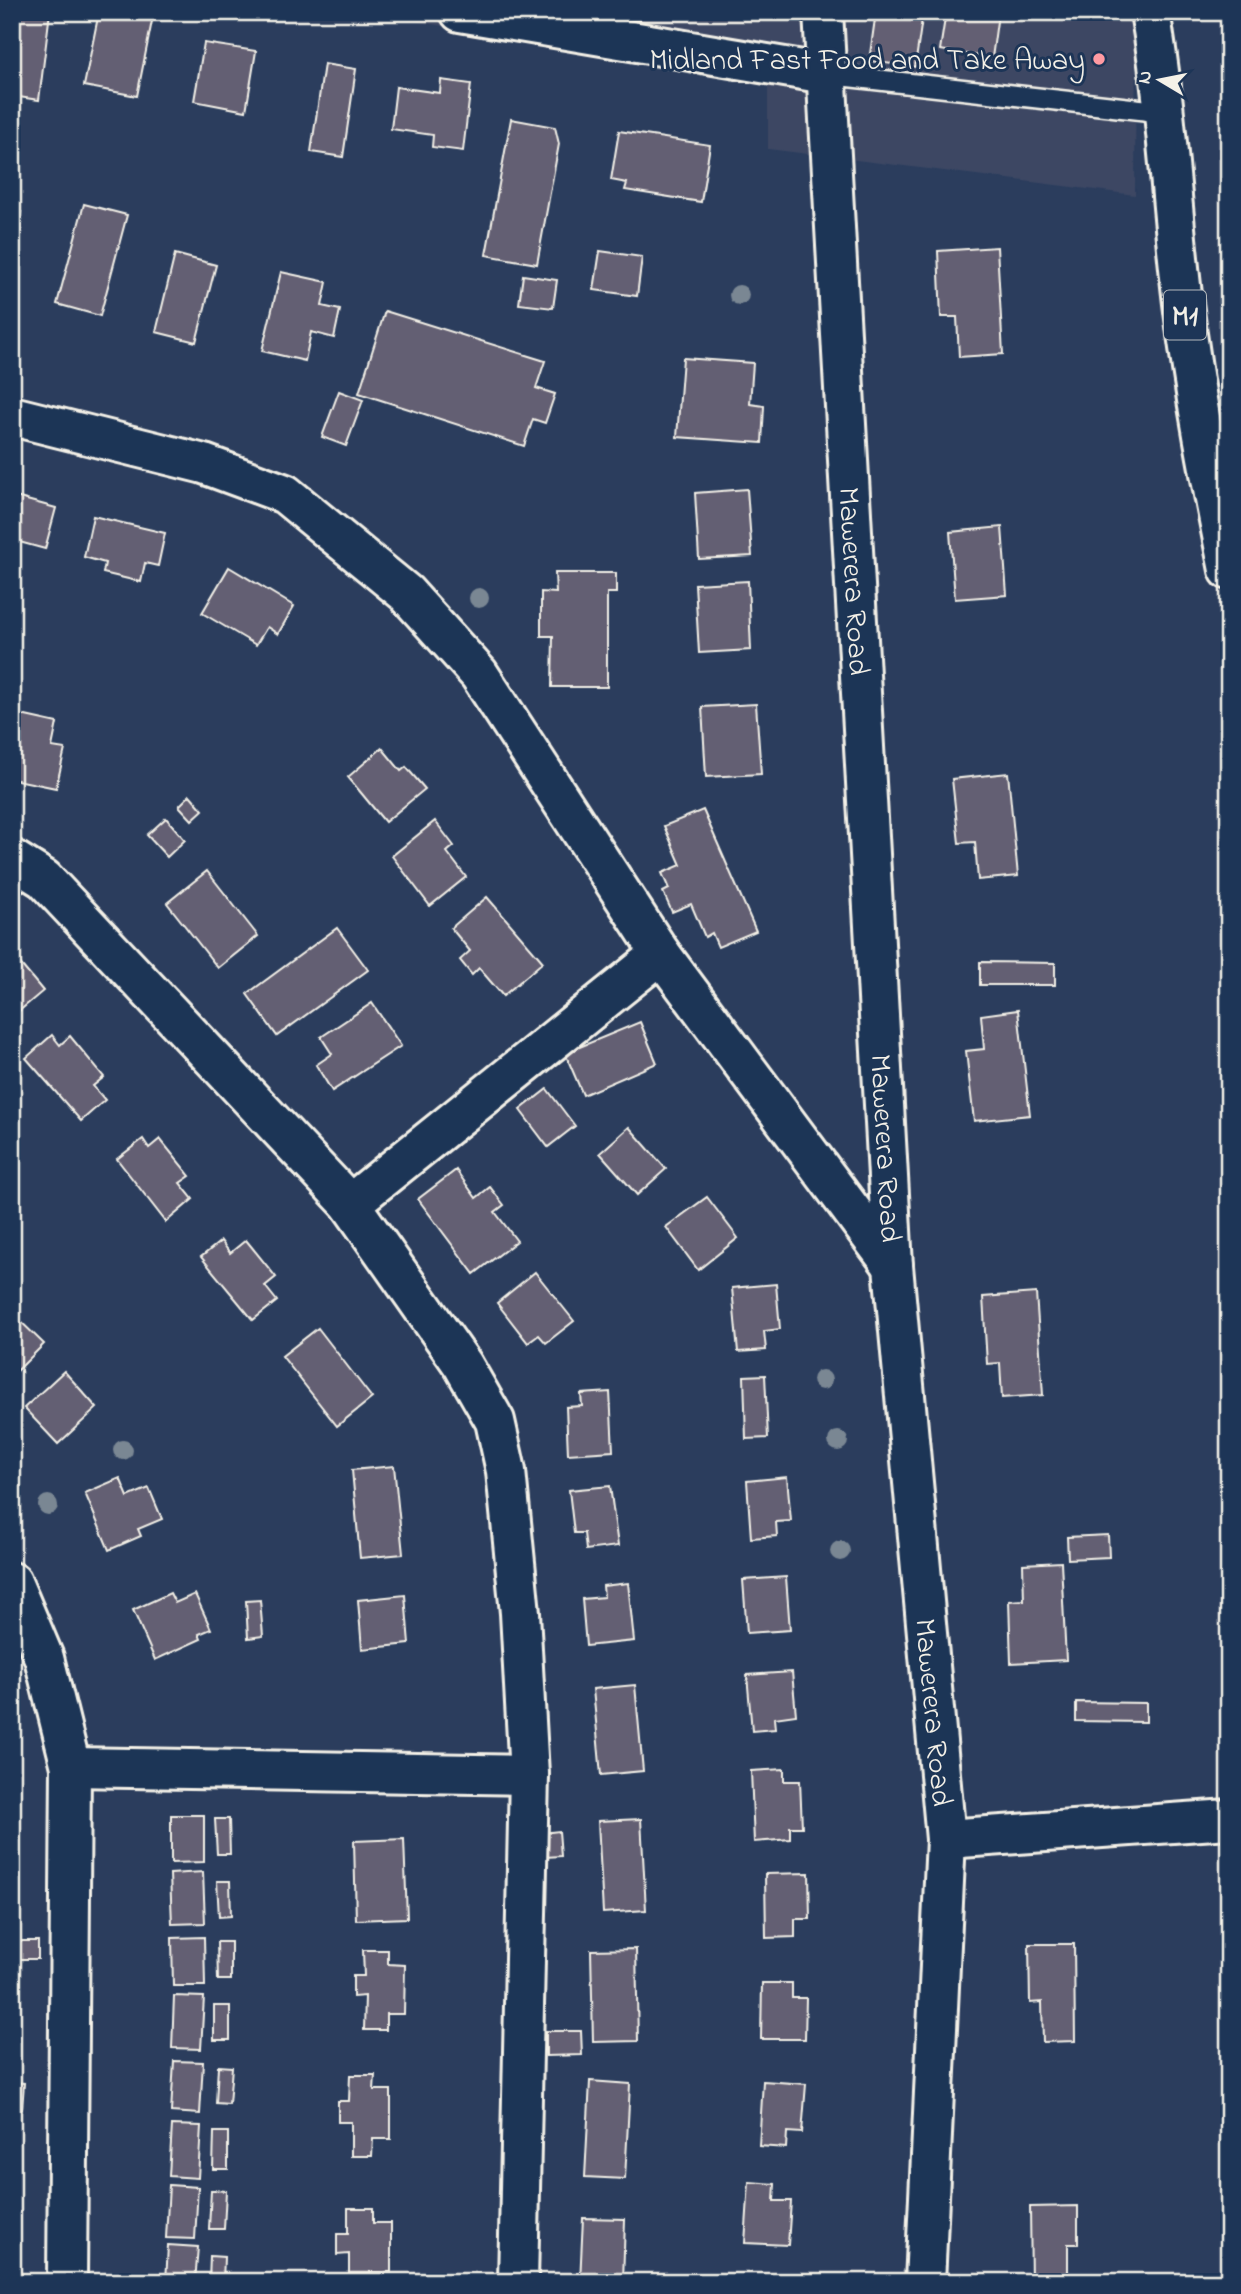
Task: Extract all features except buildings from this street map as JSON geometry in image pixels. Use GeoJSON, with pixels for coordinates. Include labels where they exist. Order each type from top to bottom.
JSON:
{"type":"FeatureCollection","features":[{"type":"Feature","properties":{"kind":"main road"},"geometry":{"type":"LineString","coordinates":[[460,12],[826,74]]}},
{"type":"Feature","properties":{"kind":"main road","name":"Mawerera Road"},"geometry":{"type":"LineString","coordinates":[[822,12],[893,1266],[946,1839],[925,2282]]}},
{"type":"Feature","properties":{"kind":"main road","name":"M1"},"geometry":{"type":"LineString","coordinates":[[1150,12],[1158,57],[1183,305],[1204,442],[1229,570]]}},
{"type":"Feature","properties":{"kind":"main road","name":"M1"},"geometry":{"type":"LineString","coordinates":[[1158,57],[1171,12]]}},
{"type":"Feature","properties":{"kind":"main road"},"geometry":{"type":"LineString","coordinates":[[12,416],[204,464],[285,494],[406,593],[479,674],[661,954],[893,1266]]}},
{"type":"Feature","properties":{"kind":"main road"},"geometry":{"type":"LineString","coordinates":[[12,859],[44,879],[350,1204],[463,1365],[495,1421],[506,1471],[520,1613],[529,1775],[518,2282]]}},
{"type":"Feature","properties":{"kind":"main road"},"geometry":{"type":"LineString","coordinates":[[350,1204],[661,954]]}},
{"type":"Feature","properties":{"kind":"main road"},"geometry":{"type":"LineString","coordinates":[[12,1582],[44,1658],[71,1767],[67,2282]]}},
{"type":"Feature","properties":{"kind":"main road"},"geometry":{"type":"LineString","coordinates":[[71,1767],[529,1775]]}},
{"type":"Feature","properties":{"kind":"main road"},"geometry":{"type":"LineString","coordinates":[[946,1839],[1229,1819]]}},
{"type":"Feature","properties":{"kind":"lane"},"geometry":{"type":"LineString","coordinates":[[826,74],[1163,112]]}},
{"type":"Feature","properties":{"kind":"shaded area"},"geometry":{"type":"Polygon","coordinates":[[[357,12],[1136,12],[1135,195],[768,149],[768,79],[357,12]]]}},
{"type":"Feature","properties":{"kind":"place","name":"Midland Fast Food and Take Away"},"geometry":{"type":"Point","coordinates":[1099,59]}}]}
